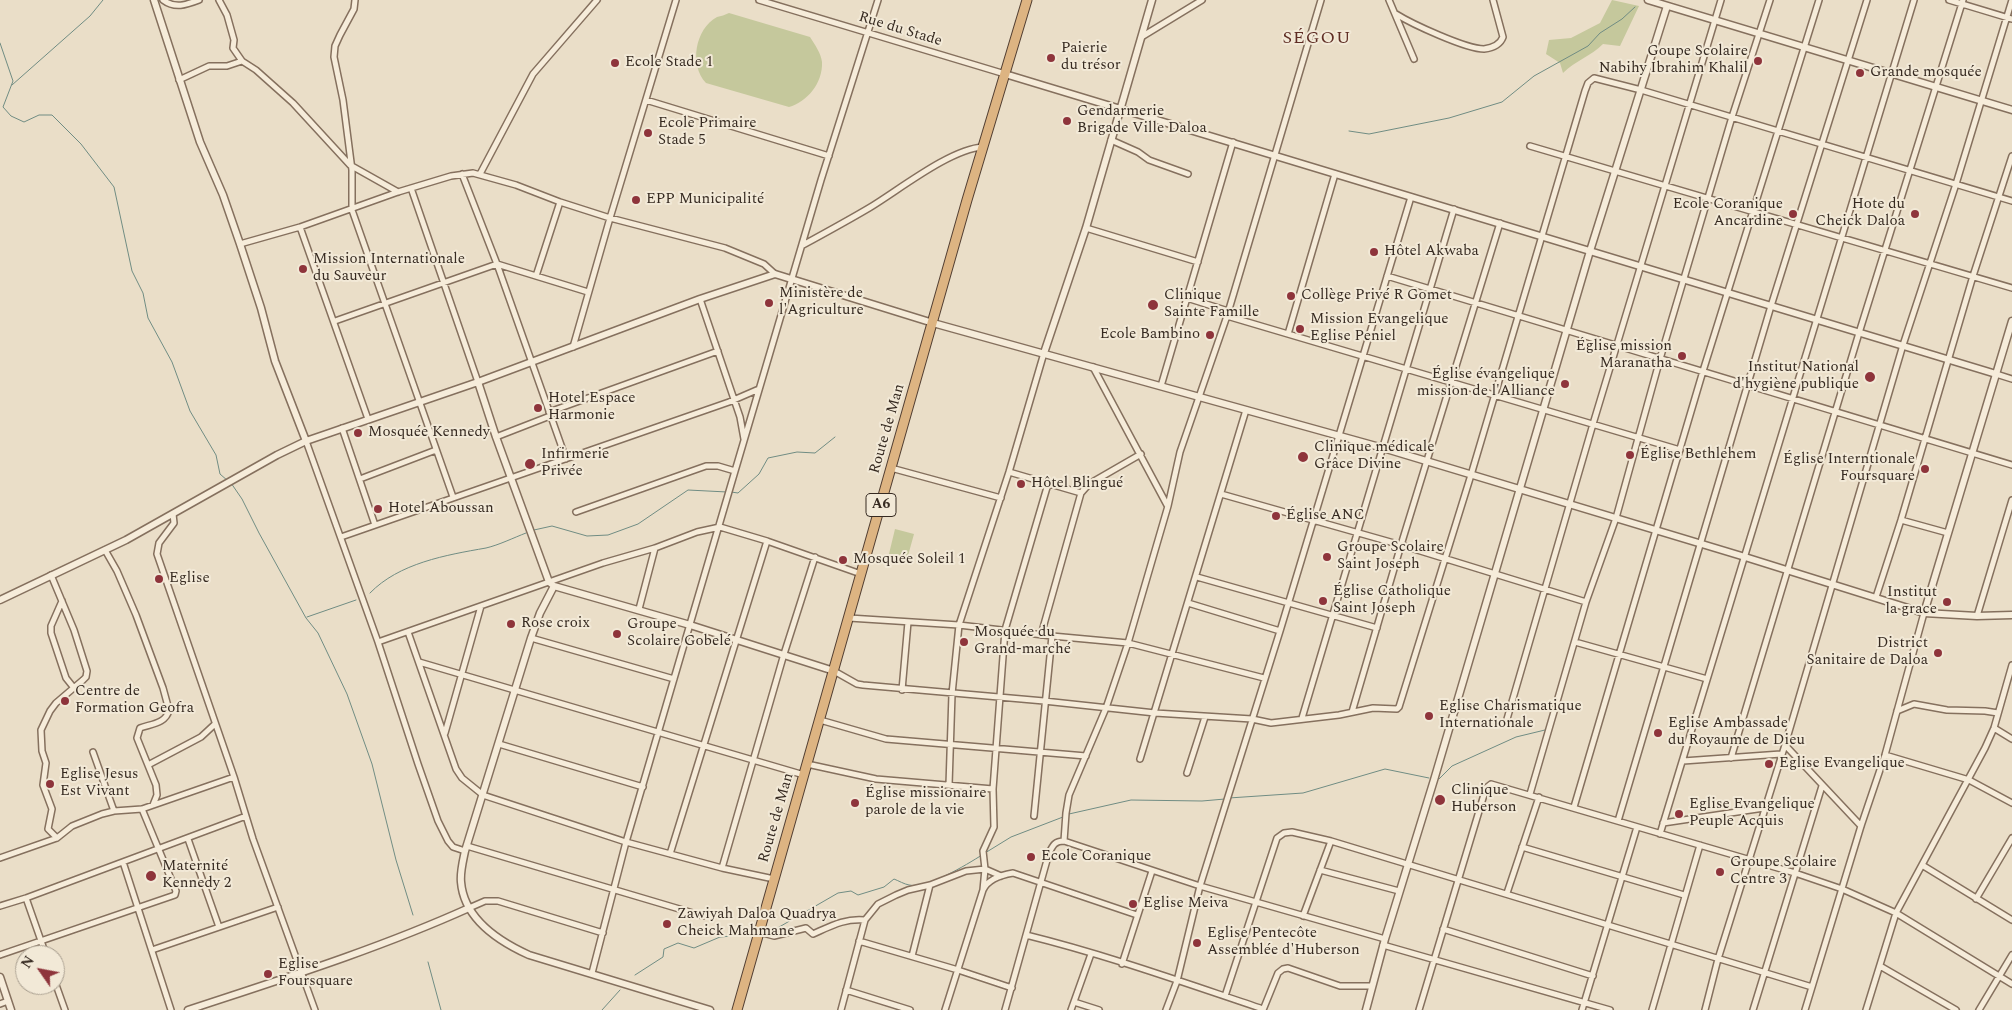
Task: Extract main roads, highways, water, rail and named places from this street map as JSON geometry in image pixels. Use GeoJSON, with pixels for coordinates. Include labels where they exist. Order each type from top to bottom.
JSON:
{"type":"FeatureCollection","features":[{"type":"Feature","properties":{"kind":"highway","name":"Route de Man"},"geometry":{"type":"LineString","coordinates":[[737,1010],[983,147],[1027,0]]}},
{"type":"Feature","properties":{"kind":"waterway"},"geometry":{"type":"LineString","coordinates":[[12,85],[90,16],[103,0]]}},
{"type":"Feature","properties":{"kind":"waterway"},"geometry":{"type":"LineString","coordinates":[[1349,131],[1369,134],[1449,118],[1502,102],[1534,76],[1588,46],[1600,33],[1622,19],[1635,7]]}},
{"type":"Feature","properties":{"kind":"waterway"},"geometry":{"type":"LineString","coordinates":[[0,43],[13,81],[3,107],[11,116],[24,122],[39,115],[52,115],[81,144],[114,187],[132,271],[143,293],[148,318],[172,362],[190,411],[216,455],[220,474],[228,481]]}},
{"type":"Feature","properties":{"kind":"waterway"},"geometry":{"type":"LineString","coordinates":[[731,492],[738,493],[759,474],[768,458],[797,452],[815,453],[835,437]]}},
{"type":"Feature","properties":{"kind":"waterway"},"geometry":{"type":"LineString","coordinates":[[231,483],[242,499],[306,618],[318,633],[347,694],[372,764],[396,860],[413,915]]}},
{"type":"Feature","properties":{"kind":"waterway"},"geometry":{"type":"LineString","coordinates":[[534,530],[552,526],[587,536],[608,535],[638,524],[688,490],[727,492]]}},
{"type":"Feature","properties":{"kind":"waterway"},"geometry":{"type":"LineString","coordinates":[[370,593],[395,574],[409,567],[439,557],[491,547],[526,533]]}},
{"type":"Feature","properties":{"kind":"waterway"},"geometry":{"type":"LineString","coordinates":[[307,617],[356,600]]}},
{"type":"Feature","properties":{"kind":"waterway"},"geometry":{"type":"LineString","coordinates":[[1439,779],[1452,766],[1516,737],[1545,730]]}},
{"type":"Feature","properties":{"kind":"waterway"},"geometry":{"type":"LineString","coordinates":[[1229,798],[1303,793],[1385,769],[1429,778]]}},
{"type":"Feature","properties":{"kind":"waterway"},"geometry":{"type":"LineString","coordinates":[[1069,814],[1131,800],[1202,801],[1225,799]]}},
{"type":"Feature","properties":{"kind":"waterway"},"geometry":{"type":"LineString","coordinates":[[985,853],[1011,837],[1063,817]]}},
{"type":"Feature","properties":{"kind":"waterway"},"geometry":{"type":"LineString","coordinates":[[774,930],[838,893],[851,891],[858,895],[884,887],[894,879],[909,885],[926,883],[936,880],[982,855]]}},
{"type":"Feature","properties":{"kind":"waterway"},"geometry":{"type":"LineString","coordinates":[[635,975],[663,957],[664,949],[678,943],[694,948],[720,937],[732,936],[742,927]]}},
{"type":"Feature","properties":{"kind":"waterway"},"geometry":{"type":"LineString","coordinates":[[428,962],[441,1010]]}},
{"type":"Feature","properties":{"kind":"waterway"},"geometry":{"type":"LineString","coordinates":[[602,1010],[620,990]]}},
{"type":"Feature","properties":{"kind":"place","name":"Paierie du trésor"},"geometry":{"type":"Point","coordinates":[1051,58]}},
{"type":"Feature","properties":{"kind":"place","name":"Goupe Scolaire Nabihy Ibrahim Khalil"},"geometry":{"type":"Point","coordinates":[1758,61]}},
{"type":"Feature","properties":{"kind":"place","name":"Ecole Stade 1"},"geometry":{"type":"Point","coordinates":[615,63]}},
{"type":"Feature","properties":{"kind":"place","name":"Grande mosquée"},"geometry":{"type":"Point","coordinates":[1860,73]}},
{"type":"Feature","properties":{"kind":"place","name":"Gendarmerie Brigade Ville Daloa"},"geometry":{"type":"Point","coordinates":[1067,121]}},
{"type":"Feature","properties":{"kind":"place","name":"Ecole Primaire Stade 5"},"geometry":{"type":"Point","coordinates":[648,133]}},
{"type":"Feature","properties":{"kind":"place","name":"EPP Municipalité"},"geometry":{"type":"Point","coordinates":[636,200]}},
{"type":"Feature","properties":{"kind":"place","name":"Ecole Coranique Ancardine"},"geometry":{"type":"Point","coordinates":[1793,214]}},
{"type":"Feature","properties":{"kind":"place","name":"Hote du Cheick Daloa"},"geometry":{"type":"Point","coordinates":[1915,214]}},
{"type":"Feature","properties":{"kind":"place","name":"Hôtel Akwaba"},"geometry":{"type":"Point","coordinates":[1374,252]}},
{"type":"Feature","properties":{"kind":"place","name":"Mission Internationale du Sauveur"},"geometry":{"type":"Point","coordinates":[303,269]}},
{"type":"Feature","properties":{"kind":"place","name":"Collège Privé R Gomet"},"geometry":{"type":"Point","coordinates":[1291,296]}},
{"type":"Feature","properties":{"kind":"place","name":"Ministère de l'Agriculture"},"geometry":{"type":"Point","coordinates":[769,303]}},
{"type":"Feature","properties":{"kind":"place","name":"Clinique Sainte Famille"},"geometry":{"type":"Point","coordinates":[1153,305]}},
{"type":"Feature","properties":{"kind":"place","name":"Mission Evangelique Eglise Peniel"},"geometry":{"type":"Point","coordinates":[1300,329]}},
{"type":"Feature","properties":{"kind":"place","name":"Ecole Bambino"},"geometry":{"type":"Point","coordinates":[1210,335]}},
{"type":"Feature","properties":{"kind":"place","name":"Église mission Maranatha"},"geometry":{"type":"Point","coordinates":[1682,356]}},
{"type":"Feature","properties":{"kind":"place","name":"Institut National d'hygiène publique"},"geometry":{"type":"Point","coordinates":[1870,377]}},
{"type":"Feature","properties":{"kind":"place","name":"Église évangelique mission de l'Alliance"},"geometry":{"type":"Point","coordinates":[1565,384]}},
{"type":"Feature","properties":{"kind":"place","name":"Hotel Espace Harmonie"},"geometry":{"type":"Point","coordinates":[538,408]}},
{"type":"Feature","properties":{"kind":"place","name":"Mosquée Kennedy"},"geometry":{"type":"Point","coordinates":[358,433]}},
{"type":"Feature","properties":{"kind":"place","name":"Église Bethlehem"},"geometry":{"type":"Point","coordinates":[1630,455]}},
{"type":"Feature","properties":{"kind":"place","name":"Clinique médicale Grâce Divine"},"geometry":{"type":"Point","coordinates":[1303,457]}},
{"type":"Feature","properties":{"kind":"place","name":"Infirmerie Privée"},"geometry":{"type":"Point","coordinates":[530,464]}},
{"type":"Feature","properties":{"kind":"place","name":"Église Interntionale Foursquare"},"geometry":{"type":"Point","coordinates":[1925,469]}},
{"type":"Feature","properties":{"kind":"place","name":"Hôtel Blingué"},"geometry":{"type":"Point","coordinates":[1021,484]}},
{"type":"Feature","properties":{"kind":"place","name":"Hotel Aboussan"},"geometry":{"type":"Point","coordinates":[378,509]}},
{"type":"Feature","properties":{"kind":"place","name":"Église ANC"},"geometry":{"type":"Point","coordinates":[1276,516]}},
{"type":"Feature","properties":{"kind":"place","name":"Groupe Scolaire Saint Joseph"},"geometry":{"type":"Point","coordinates":[1327,557]}},
{"type":"Feature","properties":{"kind":"place","name":"Mosquée Soleil 1"},"geometry":{"type":"Point","coordinates":[843,560]}},
{"type":"Feature","properties":{"kind":"place","name":"Eglise"},"geometry":{"type":"Point","coordinates":[159,579]}},
{"type":"Feature","properties":{"kind":"place","name":"Église Catholique Saint Joseph"},"geometry":{"type":"Point","coordinates":[1323,601]}},
{"type":"Feature","properties":{"kind":"place","name":"Institut la grace"},"geometry":{"type":"Point","coordinates":[1947,602]}},
{"type":"Feature","properties":{"kind":"place","name":"Rose croix"},"geometry":{"type":"Point","coordinates":[511,624]}},
{"type":"Feature","properties":{"kind":"place","name":"Groupe Scolaire Gobelé"},"geometry":{"type":"Point","coordinates":[617,634]}},
{"type":"Feature","properties":{"kind":"place","name":"Mosquée du Grand-marché"},"geometry":{"type":"Point","coordinates":[964,642]}},
{"type":"Feature","properties":{"kind":"place","name":"District Sanitaire de Daloa"},"geometry":{"type":"Point","coordinates":[1938,653]}},
{"type":"Feature","properties":{"kind":"place","name":"Centre de Formation Geofra"},"geometry":{"type":"Point","coordinates":[65,701]}},
{"type":"Feature","properties":{"kind":"place","name":"Eglise Charismatique Internationale"},"geometry":{"type":"Point","coordinates":[1429,716]}},
{"type":"Feature","properties":{"kind":"place","name":"Eglise Ambassade du Royaume de Dieu"},"geometry":{"type":"Point","coordinates":[1658,733]}},
{"type":"Feature","properties":{"kind":"place","name":"Eglise Evangelique"},"geometry":{"type":"Point","coordinates":[1769,764]}},
{"type":"Feature","properties":{"kind":"place","name":"Eglise Jesus Est Vivant"},"geometry":{"type":"Point","coordinates":[50,784]}},
{"type":"Feature","properties":{"kind":"place","name":"Clinique Huberson"},"geometry":{"type":"Point","coordinates":[1440,800]}},
{"type":"Feature","properties":{"kind":"place","name":"Église missionaire parole de la vie"},"geometry":{"type":"Point","coordinates":[855,803]}},
{"type":"Feature","properties":{"kind":"place","name":"Eglise Evangelique Peuple Acquis"},"geometry":{"type":"Point","coordinates":[1679,814]}},
{"type":"Feature","properties":{"kind":"place","name":"Ecole Coranique"},"geometry":{"type":"Point","coordinates":[1031,857]}},
{"type":"Feature","properties":{"kind":"place","name":"Groupe Scolaire Centre 3"},"geometry":{"type":"Point","coordinates":[1720,872]}},
{"type":"Feature","properties":{"kind":"place","name":"Maternité Kennedy 2"},"geometry":{"type":"Point","coordinates":[151,876]}},
{"type":"Feature","properties":{"kind":"place","name":"Eglise Meiva"},"geometry":{"type":"Point","coordinates":[1133,904]}},
{"type":"Feature","properties":{"kind":"place","name":"Zawiyah Daloa Quadrya Cheick Mahmane"},"geometry":{"type":"Point","coordinates":[667,924]}},
{"type":"Feature","properties":{"kind":"place","name":"Eglise Pentecôte Assemblée d'Huberson"},"geometry":{"type":"Point","coordinates":[1197,943]}},
{"type":"Feature","properties":{"kind":"place","name":"Eglise Foursquare"},"geometry":{"type":"Point","coordinates":[268,974]}},
{"type":"Feature","properties":{"kind":"district","name":"SÉGOU"},"geometry":{"type":"Point","coordinates":[1317,39]}}]}
